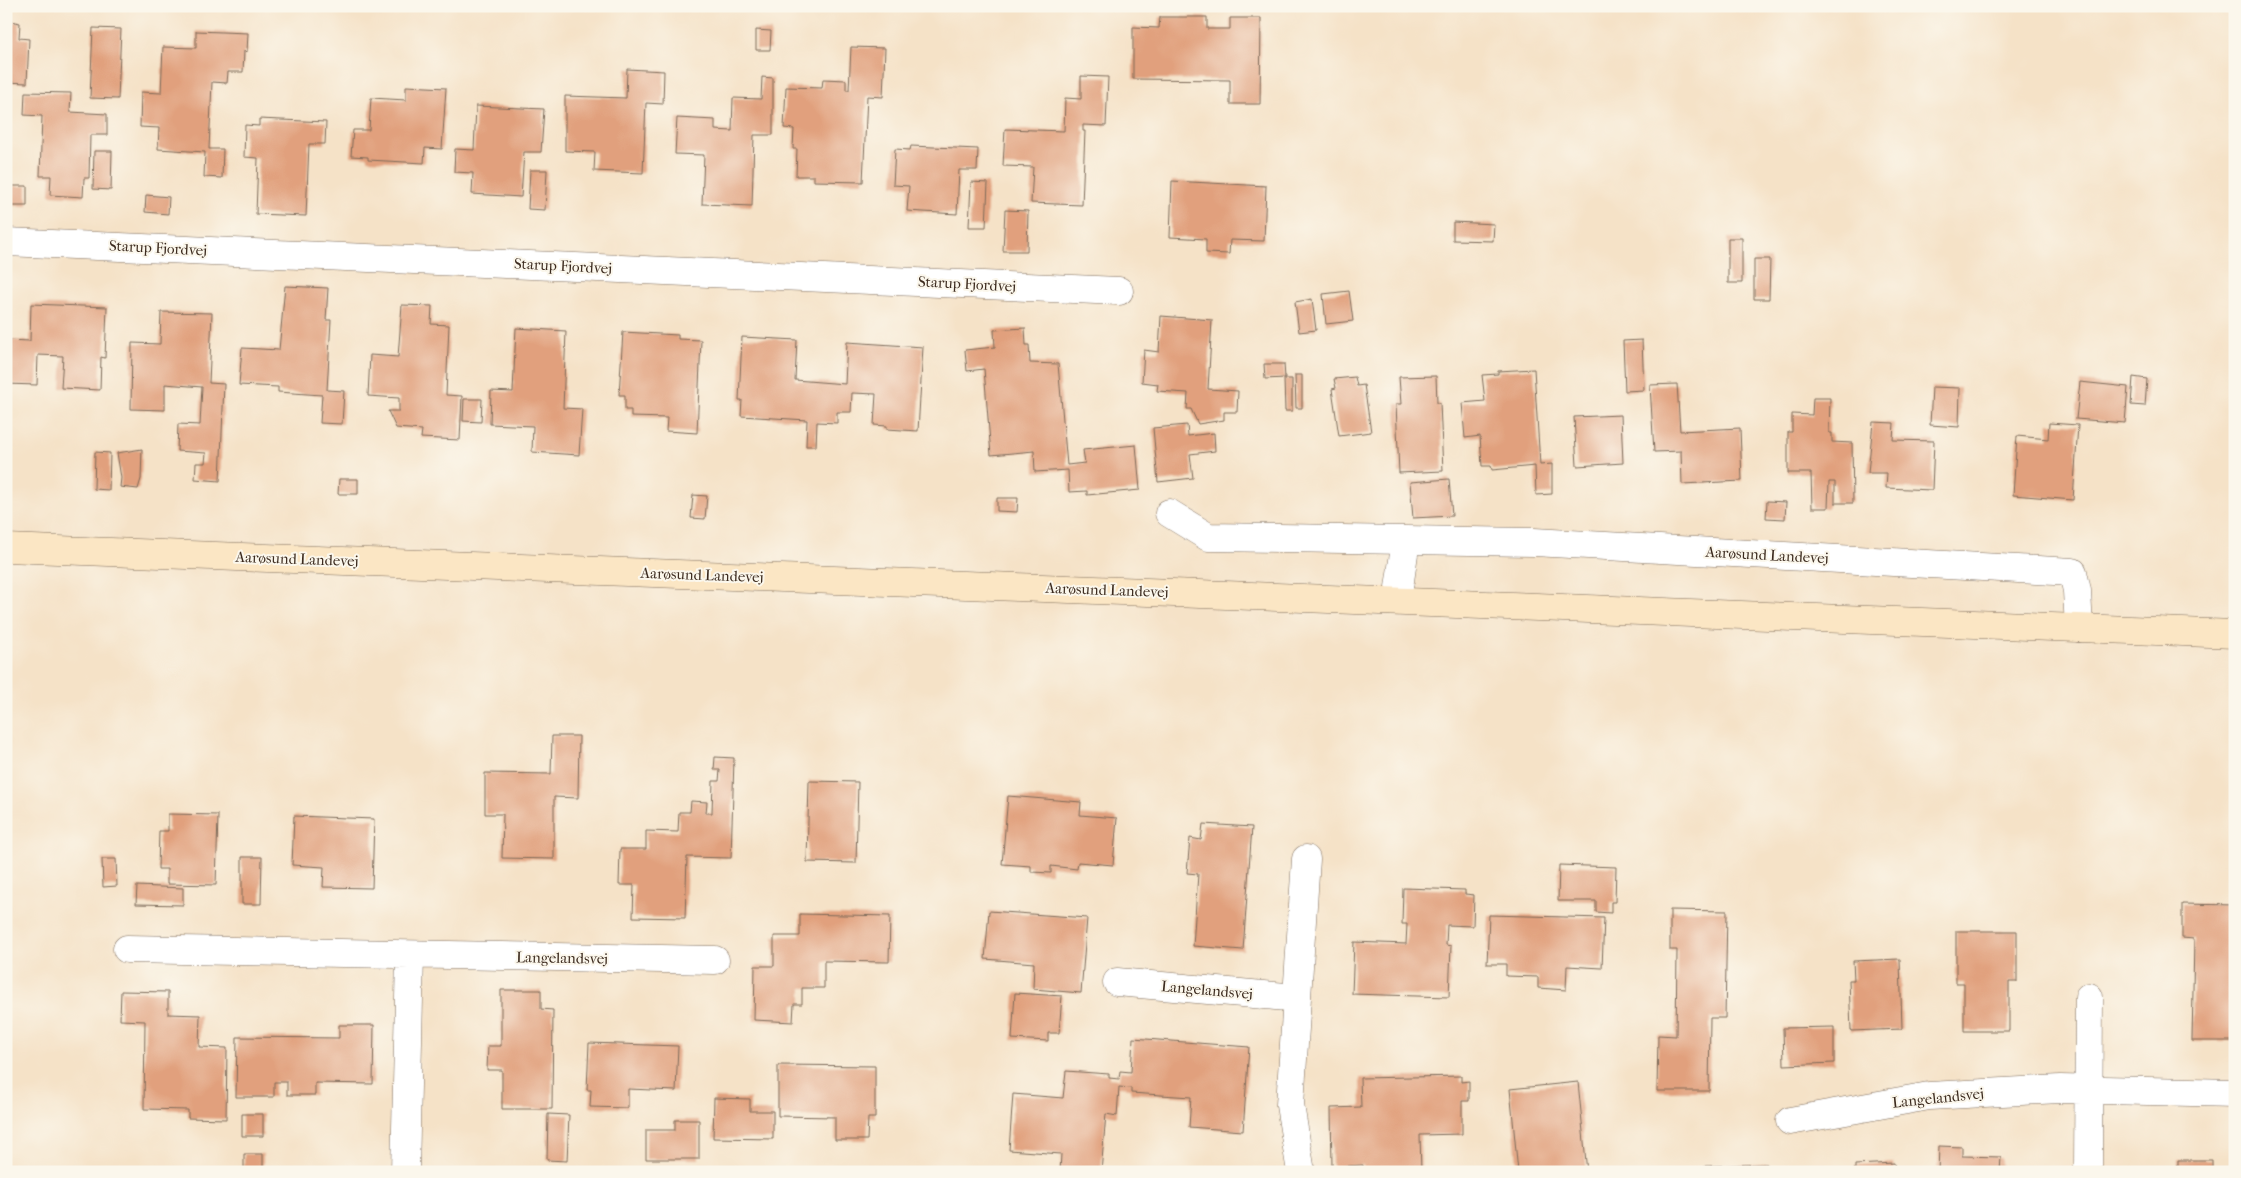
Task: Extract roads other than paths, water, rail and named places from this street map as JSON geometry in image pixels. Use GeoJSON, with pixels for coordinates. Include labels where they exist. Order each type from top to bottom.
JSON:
{"type":"FeatureCollection","features":[{"type":"Feature","properties":{"kind":"street","name":"Starup Fjordvej"},"geometry":{"type":"LineString","coordinates":[[6,242],[1119,291]]}},
{"type":"Feature","properties":{"kind":"street","name":"Aarøsund Landevej"},"geometry":{"type":"LineString","coordinates":[[1170,513],[1208,537],[1534,542],[2072,572],[2078,591],[2079,628]]}},
{"type":"Feature","properties":{"kind":"street"},"geometry":{"type":"LineString","coordinates":[[1398,601],[1406,540]]}},
{"type":"Feature","properties":{"kind":"street","name":"Aarøsund Landevej"},"geometry":{"type":"LineString","coordinates":[[6,548],[2235,634]]}},
{"type":"Feature","properties":{"kind":"street"},"geometry":{"type":"LineString","coordinates":[[1301,1172],[1290,1105],[1306,859]]}},
{"type":"Feature","properties":{"kind":"street","name":"Langelandsvej"},"geometry":{"type":"LineString","coordinates":[[127,949],[715,960]]}},
{"type":"Feature","properties":{"kind":"street"},"geometry":{"type":"LineString","coordinates":[[405,1172],[410,955]]}},
{"type":"Feature","properties":{"kind":"street","name":"Langelandsvej"},"geometry":{"type":"LineString","coordinates":[[1117,982],[1297,998]]}},
{"type":"Feature","properties":{"kind":"street"},"geometry":{"type":"LineString","coordinates":[[2088,1172],[2089,997]]}},
{"type":"Feature","properties":{"kind":"street","name":"Langelandsvej"},"geometry":{"type":"LineString","coordinates":[[1790,1121],[1929,1096],[2060,1089],[2235,1093]]}}]}
